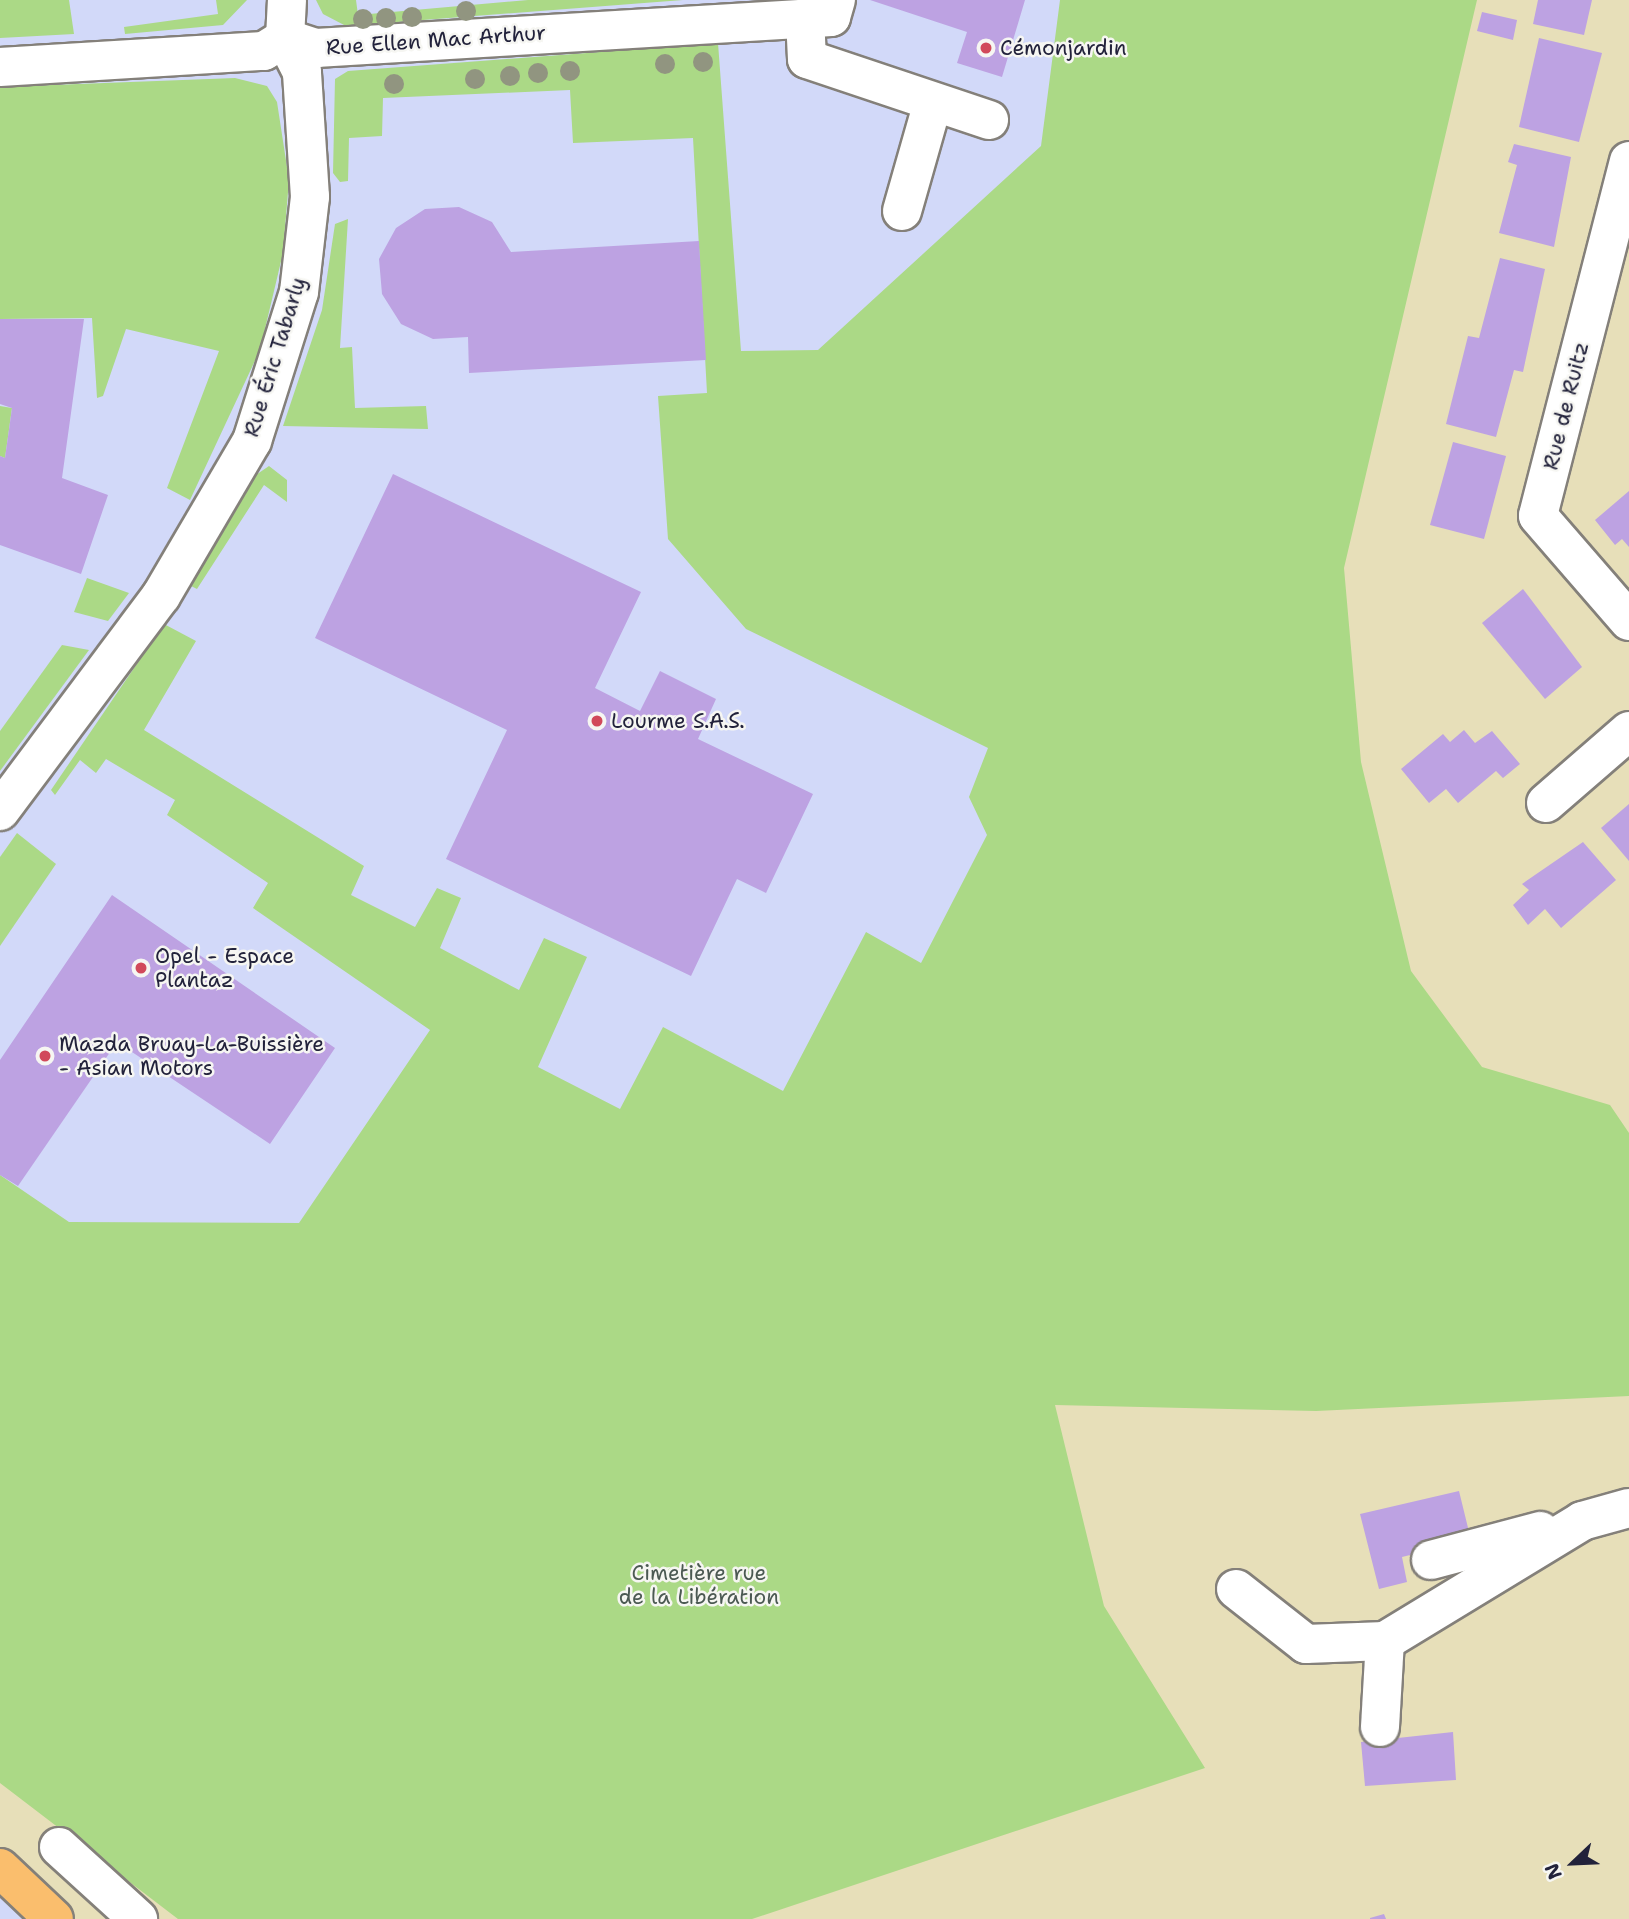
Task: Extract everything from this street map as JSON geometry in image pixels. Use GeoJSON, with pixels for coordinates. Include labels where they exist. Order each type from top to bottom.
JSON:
{"type":"FeatureCollection","features":[{"type":"Feature","properties":{"kind":"main road"},"geometry":{"type":"LineString","coordinates":[[0,1868],[49,1915]]}},
{"type":"Feature","properties":{"kind":"street","name":"Rue Éric Tabarly"},"geometry":{"type":"LineString","coordinates":[[3,805],[161,596],[252,441],[299,292],[310,197],[302,72],[285,38],[287,0]]}},
{"type":"Feature","properties":{"kind":"street","name":"Rue Ellen Mac Arthur"},"geometry":{"type":"LineString","coordinates":[[285,38],[316,48],[708,23],[821,9]]}},
{"type":"Feature","properties":{"kind":"street"},"geometry":{"type":"LineString","coordinates":[[821,9],[807,59],[989,120]]}},
{"type":"Feature","properties":{"kind":"street"},"geometry":{"type":"LineString","coordinates":[[0,67],[264,51],[285,38]]}},
{"type":"Feature","properties":{"kind":"street"},"geometry":{"type":"LineString","coordinates":[[902,211],[933,102]]}},
{"type":"Feature","properties":{"kind":"street","name":"Rue de Ruitz"},"geometry":{"type":"LineString","coordinates":[[1629,161],[1538,516],[1629,621]]}},
{"type":"Feature","properties":{"kind":"street"},"geometry":{"type":"LineString","coordinates":[[1546,803],[1629,731]]}},
{"type":"Feature","properties":{"kind":"street"},"geometry":{"type":"LineString","coordinates":[[1430,1560],[1629,1508]]}},
{"type":"Feature","properties":{"kind":"street"},"geometry":{"type":"LineString","coordinates":[[1236,1589],[1306,1644],[1385,1640],[1582,1521]]}},
{"type":"Feature","properties":{"kind":"street"},"geometry":{"type":"LineString","coordinates":[[1380,1727],[1385,1640]]}},
{"type":"Feature","properties":{"kind":"street"},"geometry":{"type":"LineString","coordinates":[[59,1847],[138,1919]]}},
{"type":"Feature","properties":{"kind":"street"},"geometry":{"type":"LineString","coordinates":[[0,1880],[49,1915]]}},
{"type":"Feature","properties":{"kind":"shaded area"},"geometry":{"type":"Polygon","coordinates":[[[0,0],[1097,0],[1046,755],[1035,1247],[0,1263],[0,0]]]}},
{"type":"Feature","properties":{"kind":"shaded area"},"geometry":{"type":"Polygon","coordinates":[[[0,1868],[54,1919],[0,1919],[0,1868]]]}},
{"type":"Feature","properties":{"kind":"green space"},"geometry":{"type":"Polygon","coordinates":[[[0,0],[69,0],[74,34],[0,38],[0,0]]]}},
{"type":"Feature","properties":{"kind":"green space"},"geometry":{"type":"Polygon","coordinates":[[[216,0],[247,0],[223,25],[125,34],[124,27],[218,14],[216,0]]]}},
{"type":"Feature","properties":{"kind":"green space"},"geometry":{"type":"Polygon","coordinates":[[[316,0],[356,0],[358,15],[528,0],[683,0],[346,26],[323,14],[316,0]]]}},
{"type":"Feature","properties":{"kind":"green space","name":"Cimetière rue de la Libération"},"geometry":{"type":"Polygon","coordinates":[[[1060,0],[1477,0],[1344,568],[1361,762],[1411,971],[1482,1067],[1610,1105],[1629,1133],[1629,1396],[1316,1411],[1055,1405],[1104,1606],[1205,1768],[752,1919],[178,1919],[0,1783],[0,1175],[69,1222],[299,1223],[430,1030],[253,908],[268,883],[167,815],[175,800],[106,759],[96,773],[80,760],[55,795],[51,790],[164,624],[196,641],[144,730],[364,866],[351,895],[415,927],[437,888],[461,898],[440,948],[519,990],[544,938],[587,957],[538,1067],[620,1109],[663,1027],[783,1091],[866,932],[921,963],[987,835],[969,797],[988,748],[746,629],[668,539],[658,396],[707,393],[693,138],[573,143],[570,90],[383,98],[382,136],[349,138],[348,181],[340,182],[333,173],[335,79],[348,71],[718,43],[741,351],[818,350],[1041,146],[1060,0]]]}},
{"type":"Feature","properties":{"kind":"green space"},"geometry":{"type":"Polygon","coordinates":[[[235,78],[267,86],[277,102],[289,180],[283,253],[260,350],[190,500],[167,488],[219,351],[126,329],[103,396],[97,398],[92,318],[0,319],[0,87],[235,78]]]}},
{"type":"Feature","properties":{"kind":"green space"},"geometry":{"type":"Polygon","coordinates":[[[348,219],[340,348],[352,347],[355,408],[426,406],[428,429],[283,426],[322,310],[335,224],[348,219]]]}},
{"type":"Feature","properties":{"kind":"green space"},"geometry":{"type":"Polygon","coordinates":[[[0,406],[12,408],[5,458],[0,456],[0,406]]]}},
{"type":"Feature","properties":{"kind":"green space"},"geometry":{"type":"Polygon","coordinates":[[[269,466],[287,480],[287,502],[264,485],[197,589],[187,584],[250,479],[269,466]]]}},
{"type":"Feature","properties":{"kind":"green space"},"geometry":{"type":"Polygon","coordinates":[[[87,578],[129,593],[108,621],[74,612],[87,578]]]}},
{"type":"Feature","properties":{"kind":"green space"},"geometry":{"type":"Polygon","coordinates":[[[62,645],[89,650],[0,771],[0,731],[62,645]]]}},
{"type":"Feature","properties":{"kind":"green space"},"geometry":{"type":"Polygon","coordinates":[[[17,833],[56,864],[0,946],[0,857],[17,833]]]}},
{"type":"Feature","properties":{"kind":"building","name":"Cémonjardin"},"geometry":{"type":"Polygon","coordinates":[[[870,0],[1025,0],[1002,77],[957,63],[967,32],[870,0]]]}},
{"type":"Feature","properties":{"kind":"building"},"geometry":{"type":"Polygon","coordinates":[[[1538,0],[1592,0],[1584,35],[1533,24],[1538,0]]]}},
{"type":"Feature","properties":{"kind":"building"},"geometry":{"type":"Polygon","coordinates":[[[1482,12],[1517,20],[1513,40],[1477,31],[1482,12]]]}},
{"type":"Feature","properties":{"kind":"building"},"geometry":{"type":"Polygon","coordinates":[[[1539,38],[1602,53],[1579,142],[1519,127],[1539,38]]]}},
{"type":"Feature","properties":{"kind":"building"},"geometry":{"type":"Polygon","coordinates":[[[1514,144],[1571,157],[1554,247],[1499,233],[1517,165],[1508,162],[1514,144]]]}},
{"type":"Feature","properties":{"kind":"building"},"geometry":{"type":"Polygon","coordinates":[[[459,207],[492,222],[511,252],[699,241],[706,360],[469,373],[468,337],[433,339],[401,324],[382,294],[379,259],[396,228],[425,209],[459,207]]]}},
{"type":"Feature","properties":{"kind":"building"},"geometry":{"type":"Polygon","coordinates":[[[1500,258],[1545,269],[1523,372],[1514,370],[1496,437],[1446,424],[1468,336],[1479,338],[1500,258]]]}},
{"type":"Feature","properties":{"kind":"building"},"geometry":{"type":"Polygon","coordinates":[[[0,319],[84,319],[62,478],[108,495],[81,574],[0,545],[0,456],[5,458],[12,408],[0,404],[0,319]]]}},
{"type":"Feature","properties":{"kind":"building"},"geometry":{"type":"Polygon","coordinates":[[[1453,442],[1506,456],[1484,539],[1430,525],[1453,442]]]}},
{"type":"Feature","properties":{"kind":"building","name":"Lourme S.A.S."},"geometry":{"type":"Polygon","coordinates":[[[393,474],[641,592],[595,688],[640,711],[660,671],[716,699],[698,739],[813,794],[766,893],[737,879],[691,976],[446,859],[507,730],[315,638],[393,474]]]}},
{"type":"Feature","properties":{"kind":"building"},"geometry":{"type":"Polygon","coordinates":[[[1629,491],[1629,547],[1622,539],[1615,545],[1595,520],[1629,491]]]}},
{"type":"Feature","properties":{"kind":"building"},"geometry":{"type":"Polygon","coordinates":[[[1523,589],[1582,667],[1545,699],[1482,623],[1523,589]]]}},
{"type":"Feature","properties":{"kind":"building"},"geometry":{"type":"Polygon","coordinates":[[[1464,730],[1475,743],[1492,731],[1520,764],[1503,778],[1496,771],[1458,803],[1446,789],[1429,803],[1401,769],[1443,734],[1450,742],[1464,730]]]}},
{"type":"Feature","properties":{"kind":"building"},"geometry":{"type":"Polygon","coordinates":[[[1629,804],[1629,861],[1601,828],[1629,804]]]}},
{"type":"Feature","properties":{"kind":"building"},"geometry":{"type":"Polygon","coordinates":[[[1583,842],[1616,880],[1561,928],[1545,909],[1528,925],[1513,905],[1529,890],[1522,884],[1583,842]]]}},
{"type":"Feature","properties":{"kind":"building","name":"Opel - Espace Plantaz"},"geometry":{"type":"Polygon","coordinates":[[[112,895],[335,1048],[270,1144],[117,1042],[18,1186],[0,1175],[0,1060],[112,895]]]}},
{"type":"Feature","properties":{"kind":"building"},"geometry":{"type":"Polygon","coordinates":[[[1459,1491],[1471,1540],[1402,1557],[1407,1582],[1379,1589],[1360,1514],[1459,1491]]]}},
{"type":"Feature","properties":{"kind":"building"},"geometry":{"type":"Polygon","coordinates":[[[1453,1732],[1456,1780],[1365,1786],[1361,1742],[1453,1732]]]}},
{"type":"Feature","properties":{"kind":"building"},"geometry":{"type":"Polygon","coordinates":[[[1384,1914],[1386,1919],[1370,1919],[1370,1918],[1384,1914]]]}},
{"type":"Feature","properties":{"kind":"place","name":"Cémonjardin"},"geometry":{"type":"Point","coordinates":[986,48]}},
{"type":"Feature","properties":{"kind":"place","name":"Lourme S.A.S."},"geometry":{"type":"Point","coordinates":[597,721]}},
{"type":"Feature","properties":{"kind":"place","name":"Opel - Espace Plantaz"},"geometry":{"type":"Point","coordinates":[141,968]}},
{"type":"Feature","properties":{"kind":"place","name":"Mazda Bruay-La-Buissière - Asian Motors"},"geometry":{"type":"Point","coordinates":[45,1056]}}]}
